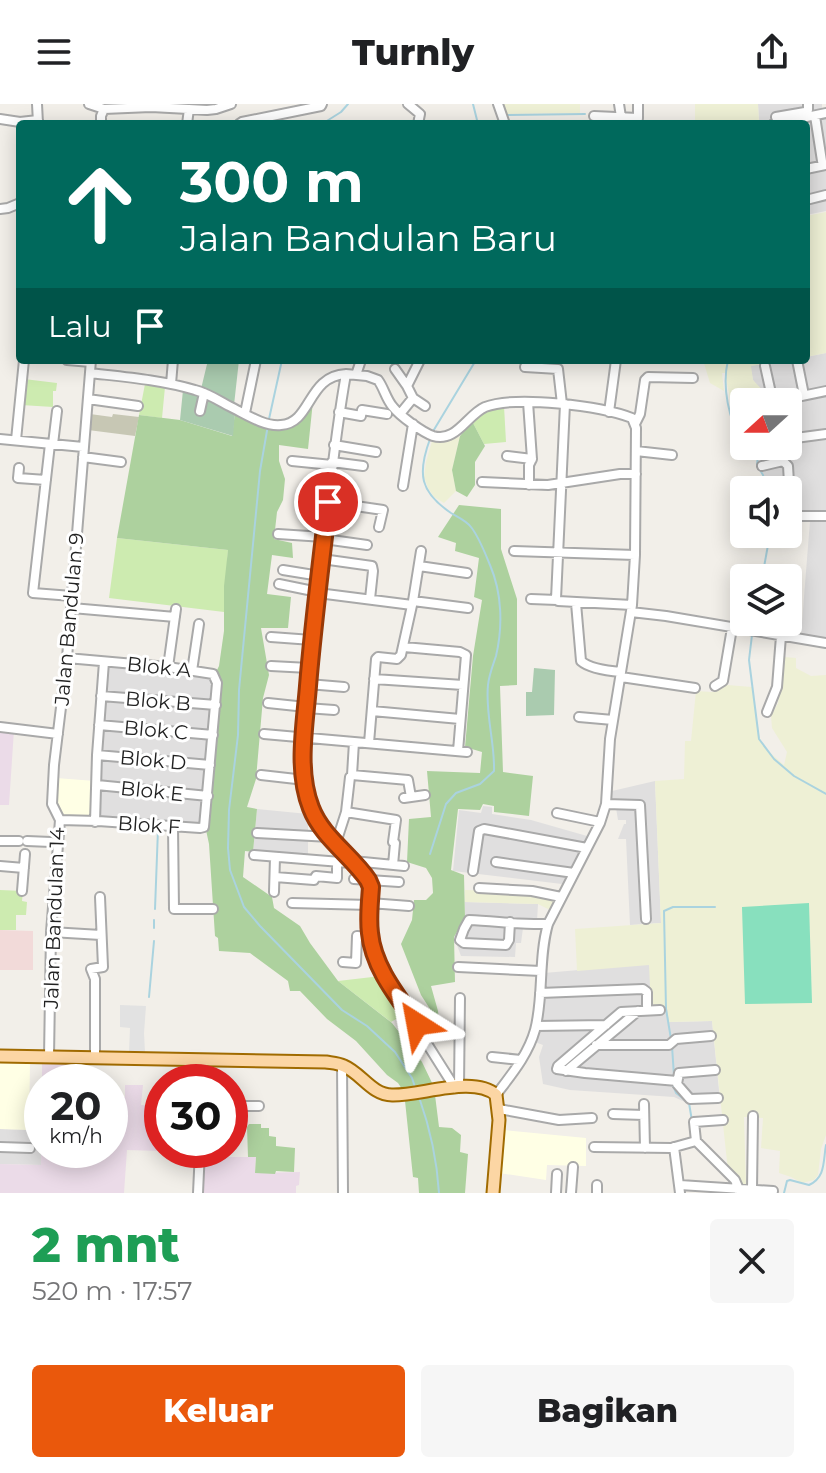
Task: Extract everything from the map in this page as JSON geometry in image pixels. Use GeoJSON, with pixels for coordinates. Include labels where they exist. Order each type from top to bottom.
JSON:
{"type":"FeatureCollection","features":[{"type":"Feature","properties":{"kind":"main road"},"geometry":{"type":"LineString","coordinates":[[0,1056],[326,1062],[342,1065],[384,1094],[457,1087],[488,1088],[496,1095],[499,1109],[493,1193]]}},
{"type":"Feature","properties":{"kind":"street"},"geometry":{"type":"LineString","coordinates":[[89,104],[104,109],[189,109],[231,104]]}},
{"type":"Feature","properties":{"kind":"street"},"geometry":{"type":"LineString","coordinates":[[268,120],[322,104]]}},
{"type":"Feature","properties":{"kind":"street"},"geometry":{"type":"LineString","coordinates":[[408,104],[420,114],[419,120]]}},
{"type":"Feature","properties":{"kind":"street"},"geometry":{"type":"LineString","coordinates":[[619,104],[621,117]]}},
{"type":"Feature","properties":{"kind":"street"},"geometry":{"type":"LineString","coordinates":[[784,120],[808,110],[808,104]]}},
{"type":"Feature","properties":{"kind":"street"},"geometry":{"type":"LineString","coordinates":[[102,120],[104,109]]}},
{"type":"Feature","properties":{"kind":"street"},"geometry":{"type":"LineString","coordinates":[[188,120],[189,109]]}},
{"type":"Feature","properties":{"kind":"street"},"geometry":{"type":"LineString","coordinates":[[791,120],[826,113]]}},
{"type":"Feature","properties":{"kind":"street"},"geometry":{"type":"LineString","coordinates":[[594,116],[634,120]]}},
{"type":"Feature","properties":{"kind":"street"},"geometry":{"type":"LineString","coordinates":[[815,116],[824,163]]}},
{"type":"Feature","properties":{"kind":"street"},"geometry":{"type":"LineString","coordinates":[[16,440],[24,364]]}},
{"type":"Feature","properties":{"kind":"street","name":"Jalan Bandulan 9"},"geometry":{"type":"LineString","coordinates":[[0,727],[58,734],[72,608],[91,364]]}},
{"type":"Feature","properties":{"kind":"street"},"geometry":{"type":"LineString","coordinates":[[171,384],[173,364]]}},
{"type":"Feature","properties":{"kind":"street"},"geometry":{"type":"LineString","coordinates":[[245,413],[255,364]]}},
{"type":"Feature","properties":{"kind":"street"},"geometry":{"type":"LineString","coordinates":[[356,375],[360,364]]}},
{"type":"Feature","properties":{"kind":"street"},"geometry":{"type":"LineString","coordinates":[[407,386],[418,364]]}},
{"type":"Feature","properties":{"kind":"street"},"geometry":{"type":"LineString","coordinates":[[609,412],[615,364]]}},
{"type":"Feature","properties":{"kind":"street"},"geometry":{"type":"LineString","coordinates":[[798,364],[804,395],[826,391]]}},
{"type":"Feature","properties":{"kind":"street"},"geometry":{"type":"LineString","coordinates":[[765,366],[770,388]]}},
{"type":"Feature","properties":{"kind":"street"},"geometry":{"type":"LineString","coordinates":[[525,367],[558,369],[564,404],[557,600]]}},
{"type":"Feature","properties":{"kind":"street"},"geometry":{"type":"LineString","coordinates":[[395,369],[413,398],[425,406]]}},
{"type":"Feature","properties":{"kind":"street"},"geometry":{"type":"LineString","coordinates":[[90,373],[171,384],[204,393],[271,424],[283,425],[300,415],[326,379],[346,374],[378,380],[391,405],[432,435],[451,434],[484,408],[503,403],[564,404],[632,418],[636,451],[632,608],[610,739],[606,804],[600,822],[548,924],[536,1026],[530,1044],[496,1095]]}},
{"type":"Feature","properties":{"kind":"street"},"geometry":{"type":"LineString","coordinates":[[346,374],[334,445],[309,668],[304,738],[305,780],[312,812],[371,887],[370,937],[376,958],[457,1087]]}},
{"type":"Feature","properties":{"kind":"street"},"geometry":{"type":"LineString","coordinates":[[635,424],[648,377],[693,378]]}},
{"type":"Feature","properties":{"kind":"street"},"geometry":{"type":"LineString","coordinates":[[200,411],[204,393]]}},
{"type":"Feature","properties":{"kind":"street"},"geometry":{"type":"LineString","coordinates":[[400,414],[413,398]]}},
{"type":"Feature","properties":{"kind":"street"},"geometry":{"type":"LineString","coordinates":[[88,399],[138,406]]}},
{"type":"Feature","properties":{"kind":"street"},"geometry":{"type":"LineString","coordinates":[[528,402],[532,459],[529,485]]}},
{"type":"Feature","properties":{"kind":"street"},"geometry":{"type":"LineString","coordinates":[[339,412],[361,416],[362,410],[387,414]]}},
{"type":"Feature","properties":{"kind":"street"},"geometry":{"type":"LineString","coordinates":[[57,411],[33,593],[72,596]]}},
{"type":"Feature","properties":{"kind":"street"},"geometry":{"type":"LineString","coordinates":[[403,486],[413,424]]}},
{"type":"Feature","properties":{"kind":"street"},"geometry":{"type":"LineString","coordinates":[[802,437],[826,434]]}},
{"type":"Feature","properties":{"kind":"street"},"geometry":{"type":"LineString","coordinates":[[0,439],[52,444],[121,462]]}},
{"type":"Feature","properties":{"kind":"street"},"geometry":{"type":"LineString","coordinates":[[334,445],[376,452]]}},
{"type":"Feature","properties":{"kind":"street"},"geometry":{"type":"LineString","coordinates":[[636,451],[672,455]]}},
{"type":"Feature","properties":{"kind":"street"},"geometry":{"type":"LineString","coordinates":[[507,456],[532,459]]}},
{"type":"Feature","properties":{"kind":"street"},"geometry":{"type":"LineString","coordinates":[[292,461],[363,466]]}},
{"type":"Feature","properties":{"kind":"street"},"geometry":{"type":"LineString","coordinates":[[762,466],[783,461],[788,466],[791,516],[826,516]]}},
{"type":"Feature","properties":{"kind":"street"},"geometry":{"type":"LineString","coordinates":[[19,468],[18,478],[46,480]]}},
{"type":"Feature","properties":{"kind":"street"},"geometry":{"type":"LineString","coordinates":[[482,482],[560,484],[636,474]]}},
{"type":"Feature","properties":{"kind":"street"},"geometry":{"type":"LineString","coordinates":[[328,502],[383,510],[379,527]]}},
{"type":"Feature","properties":{"kind":"street"},"geometry":{"type":"LineString","coordinates":[[278,534],[364,545],[359,564]]}},
{"type":"Feature","properties":{"kind":"street"},"geometry":{"type":"LineString","coordinates":[[369,743],[376,658],[399,658],[404,647],[421,551]]}},
{"type":"Feature","properties":{"kind":"street"},"geometry":{"type":"LineString","coordinates":[[514,551],[635,555]]}},
{"type":"Feature","properties":{"kind":"street"},"geometry":{"type":"LineString","coordinates":[[322,559],[373,567],[370,599]]}},
{"type":"Feature","properties":{"kind":"street"},"geometry":{"type":"LineString","coordinates":[[419,566],[467,573]]}},
{"type":"Feature","properties":{"kind":"street"},"geometry":{"type":"LineString","coordinates":[[283,570],[320,576]]}},
{"type":"Feature","properties":{"kind":"street"},"geometry":{"type":"LineString","coordinates":[[279,584],[370,599],[468,608]]}},
{"type":"Feature","properties":{"kind":"street"},"geometry":{"type":"LineString","coordinates":[[531,599],[632,608],[730,628]]}},
{"type":"Feature","properties":{"kind":"street"},"geometry":{"type":"LineString","coordinates":[[576,603],[581,661],[586,665],[695,688]]}},
{"type":"Feature","properties":{"kind":"street"},"geometry":{"type":"LineString","coordinates":[[72,608],[175,613],[168,667]]}},
{"type":"Feature","properties":{"kind":"street"},"geometry":{"type":"LineString","coordinates":[[192,671],[199,624]]}},
{"type":"Feature","properties":{"kind":"street"},"geometry":{"type":"LineString","coordinates":[[715,686],[723,681],[731,636]]}},
{"type":"Feature","properties":{"kind":"street"},"geometry":{"type":"LineString","coordinates":[[767,712],[777,687],[781,636],[826,641]]}},
{"type":"Feature","properties":{"kind":"street"},"geometry":{"type":"LineString","coordinates":[[271,637],[312,640]]}},
{"type":"Feature","properties":{"kind":"street"},"geometry":{"type":"LineString","coordinates":[[264,734],[463,752],[460,719],[464,653],[404,647]]}},
{"type":"Feature","properties":{"kind":"street","name":"Blok A"},"geometry":{"type":"LineString","coordinates":[[67,658],[213,674],[217,683],[216,705]]}},
{"type":"Feature","properties":{"kind":"street"},"geometry":{"type":"LineString","coordinates":[[95,822],[104,662]]}},
{"type":"Feature","properties":{"kind":"street"},"geometry":{"type":"LineString","coordinates":[[271,666],[309,668]]}},
{"type":"Feature","properties":{"kind":"street"},"geometry":{"type":"LineString","coordinates":[[374,679],[463,685]]}},
{"type":"Feature","properties":{"kind":"street"},"geometry":{"type":"LineString","coordinates":[[308,684],[344,687]]}},
{"type":"Feature","properties":{"kind":"street","name":"Blok B"},"geometry":{"type":"LineString","coordinates":[[101,696],[216,705]]}},
{"type":"Feature","properties":{"kind":"street"},"geometry":{"type":"LineString","coordinates":[[268,703],[334,710]]}},
{"type":"Feature","properties":{"kind":"street"},"geometry":{"type":"LineString","coordinates":[[208,796],[216,705]]}},
{"type":"Feature","properties":{"kind":"street"},"geometry":{"type":"LineString","coordinates":[[372,711],[460,719]]}},
{"type":"Feature","properties":{"kind":"street"},"geometry":{"type":"LineString","coordinates":[[579,717],[613,720]]}},
{"type":"Feature","properties":{"kind":"street","name":"Blok C"},"geometry":{"type":"LineString","coordinates":[[99,725],[213,735]]}},
{"type":"Feature","properties":{"kind":"street","name":"Jalan Bandulan 14"},"geometry":{"type":"LineString","coordinates":[[49,1057],[55,842],[60,820],[52,804],[58,734]]}},
{"type":"Feature","properties":{"kind":"street"},"geometry":{"type":"LineString","coordinates":[[333,840],[346,812],[354,742]]}},
{"type":"Feature","properties":{"kind":"street","name":"Blok D"},"geometry":{"type":"LineString","coordinates":[[97,755],[210,765]]}},
{"type":"Feature","properties":{"kind":"street"},"geometry":{"type":"LineString","coordinates":[[261,775],[305,780]]}},
{"type":"Feature","properties":{"kind":"street"},"geometry":{"type":"LineString","coordinates":[[352,775],[408,780],[408,798],[425,795]]}},
{"type":"Feature","properties":{"kind":"street","name":"Blok E"},"geometry":{"type":"LineString","coordinates":[[97,785],[208,796]]}},
{"type":"Feature","properties":{"kind":"street","name":"Blok F"},"geometry":{"type":"LineString","coordinates":[[60,820],[202,828],[208,796]]}},
{"type":"Feature","properties":{"kind":"street"},"geometry":{"type":"LineString","coordinates":[[606,804],[640,805],[646,919]]}},
{"type":"Feature","properties":{"kind":"street"},"geometry":{"type":"LineString","coordinates":[[346,812],[396,820],[393,865]]}},
{"type":"Feature","properties":{"kind":"street"},"geometry":{"type":"LineString","coordinates":[[557,813],[600,822]]}},
{"type":"Feature","properties":{"kind":"street"},"geometry":{"type":"LineString","coordinates":[[173,827],[174,909],[213,909]]}},
{"type":"Feature","properties":{"kind":"street"},"geometry":{"type":"LineString","coordinates":[[473,871],[479,831],[484,829],[587,848]]}},
{"type":"Feature","properties":{"kind":"street"},"geometry":{"type":"LineString","coordinates":[[257,833],[333,840]]}},
{"type":"Feature","properties":{"kind":"street"},"geometry":{"type":"LineString","coordinates":[[0,841],[55,842]]}},
{"type":"Feature","properties":{"kind":"street"},"geometry":{"type":"LineString","coordinates":[[22,891],[25,854]]}},
{"type":"Feature","properties":{"kind":"street"},"geometry":{"type":"LineString","coordinates":[[254,855],[404,866]]}},
{"type":"Feature","properties":{"kind":"street"},"geometry":{"type":"LineString","coordinates":[[274,892],[275,857]]}},
{"type":"Feature","properties":{"kind":"street"},"geometry":{"type":"LineString","coordinates":[[275,877],[337,878],[337,862]]}},
{"type":"Feature","properties":{"kind":"street"},"geometry":{"type":"LineString","coordinates":[[496,862],[574,873]]}},
{"type":"Feature","properties":{"kind":"street"},"geometry":{"type":"LineString","coordinates":[[0,866],[24,868]]}},
{"type":"Feature","properties":{"kind":"street"},"geometry":{"type":"LineString","coordinates":[[354,879],[399,882]]}},
{"type":"Feature","properties":{"kind":"street"},"geometry":{"type":"LineString","coordinates":[[479,888],[532,891],[561,897]]}},
{"type":"Feature","properties":{"kind":"street"},"geometry":{"type":"LineString","coordinates":[[95,1058],[95,979],[91,969],[103,967],[100,897]]}},
{"type":"Feature","properties":{"kind":"street"},"geometry":{"type":"LineString","coordinates":[[292,903],[409,906]]}},
{"type":"Feature","properties":{"kind":"street"},"geometry":{"type":"LineString","coordinates":[[510,922],[506,945],[464,943],[460,940],[469,920],[510,922],[548,924]]}},
{"type":"Feature","properties":{"kind":"street"},"geometry":{"type":"LineString","coordinates":[[51,932],[101,935]]}},
{"type":"Feature","properties":{"kind":"street"},"geometry":{"type":"LineString","coordinates":[[343,962],[356,963],[357,936],[370,937]]}},
{"type":"Feature","properties":{"kind":"street"},"geometry":{"type":"LineString","coordinates":[[458,967],[541,971]]}},
{"type":"Feature","properties":{"kind":"street"},"geometry":{"type":"LineString","coordinates":[[540,993],[643,989],[647,992],[643,1008]]}},
{"type":"Feature","properties":{"kind":"street"},"geometry":{"type":"LineString","coordinates":[[457,1087],[460,998]]}},
{"type":"Feature","properties":{"kind":"street"},"geometry":{"type":"LineString","coordinates":[[660,1010],[643,1008],[610,1026],[566,1071],[677,1081]]}},
{"type":"Feature","properties":{"kind":"street"},"geometry":{"type":"LineString","coordinates":[[536,1026],[610,1026]]}},
{"type":"Feature","properties":{"kind":"street"},"geometry":{"type":"LineString","coordinates":[[590,1047],[669,1045],[676,1039],[711,1036]]}},
{"type":"Feature","properties":{"kind":"street"},"geometry":{"type":"LineString","coordinates":[[492,1057],[521,1060]]}},
{"type":"Feature","properties":{"kind":"street"},"geometry":{"type":"LineString","coordinates":[[203,1060],[203,1064]]}},
{"type":"Feature","properties":{"kind":"street"},"geometry":{"type":"LineString","coordinates":[[342,1065],[343,1193]]}},
{"type":"Feature","properties":{"kind":"street"},"geometry":{"type":"LineString","coordinates":[[715,1070],[681,1072],[677,1081],[678,1088],[690,1099],[718,1098]]}},
{"type":"Feature","properties":{"kind":"street"},"geometry":{"type":"LineString","coordinates":[[644,1104],[645,1148]]}},
{"type":"Feature","properties":{"kind":"street"},"geometry":{"type":"LineString","coordinates":[[248,1106],[259,1106]]}},
{"type":"Feature","properties":{"kind":"street"},"geometry":{"type":"LineString","coordinates":[[499,1109],[559,1120],[592,1118]]}},
{"type":"Feature","properties":{"kind":"street"},"geometry":{"type":"LineString","coordinates":[[613,1114],[644,1115]]}},
{"type":"Feature","properties":{"kind":"street"},"geometry":{"type":"LineString","coordinates":[[752,1189],[753,1116]]}},
{"type":"Feature","properties":{"kind":"street"},"geometry":{"type":"LineString","coordinates":[[723,1120],[694,1122],[695,1141],[735,1180],[737,1190]]}},
{"type":"Feature","properties":{"kind":"street"},"geometry":{"type":"LineString","coordinates":[[594,1147],[674,1147],[695,1141]]}},
{"type":"Feature","properties":{"kind":"street"},"geometry":{"type":"LineString","coordinates":[[0,1147],[24,1148]]}},
{"type":"Feature","properties":{"kind":"street"},"geometry":{"type":"LineString","coordinates":[[674,1147],[680,1189],[773,1191]]}},
{"type":"Feature","properties":{"kind":"street"},"geometry":{"type":"LineString","coordinates":[[571,1193],[573,1167]]}},
{"type":"Feature","properties":{"kind":"street"},"geometry":{"type":"LineString","coordinates":[[198,1193],[199,1168]]}},
{"type":"Feature","properties":{"kind":"street"},"geometry":{"type":"LineString","coordinates":[[556,1193],[557,1174]]}},
{"type":"Feature","properties":{"kind":"shaded area"},"geometry":{"type":"Polygon","coordinates":[[[502,104],[580,104],[580,113],[507,114],[502,104]]]}},
{"type":"Feature","properties":{"kind":"shaded area"},"geometry":{"type":"Polygon","coordinates":[[[695,104],[758,104],[759,120],[695,120],[695,104]]]}},
{"type":"Feature","properties":{"kind":"shaded area"},"geometry":{"type":"Polygon","coordinates":[[[758,104],[822,104],[822,111],[826,110],[826,211],[810,214],[810,120],[759,120],[758,104]]]}},
{"type":"Feature","properties":{"kind":"shaded area"},"geometry":{"type":"Polygon","coordinates":[[[826,212],[826,353],[810,356],[810,215],[826,212]]]}},
{"type":"Feature","properties":{"kind":"shaded area"},"geometry":{"type":"Polygon","coordinates":[[[826,353],[826,639],[802,635],[810,521],[802,521],[802,476],[763,476],[758,461],[802,460],[802,388],[759,388],[753,380],[750,366],[810,364],[810,356],[826,353]]]}},
{"type":"Feature","properties":{"kind":"shaded area"},"geometry":{"type":"Polygon","coordinates":[[[207,364],[239,364],[234,405],[201,389],[207,364]]]}},
{"type":"Feature","properties":{"kind":"shaded area"},"geometry":{"type":"Polygon","coordinates":[[[704,364],[763,364],[751,366],[753,380],[761,388],[730,388],[730,399],[725,373],[722,373],[724,391],[710,383],[704,364]]]}},
{"type":"Feature","properties":{"kind":"shaded area"},"geometry":{"type":"Polygon","coordinates":[[[183,390],[235,413],[233,436],[180,420],[183,390]]]}},
{"type":"Feature","properties":{"kind":"shaded area"},"geometry":{"type":"Polygon","coordinates":[[[90,414],[139,417],[135,436],[88,430],[90,414]]]}},
{"type":"Feature","properties":{"kind":"shaded area"},"geometry":{"type":"Polygon","coordinates":[[[460,436],[452,470],[456,491],[444,503],[434,497],[428,488],[424,477],[426,462],[432,441],[449,441],[460,436]]]}},
{"type":"Feature","properties":{"kind":"shaded area"},"geometry":{"type":"Polygon","coordinates":[[[784,657],[796,658],[796,668],[811,676],[826,675],[826,1135],[818,1175],[814,1180],[802,1183],[779,1173],[780,1151],[761,1148],[763,1118],[744,1117],[746,1185],[741,1185],[728,1171],[712,1021],[669,1022],[667,1007],[651,1008],[649,965],[577,971],[575,929],[661,923],[655,781],[684,779],[685,741],[691,741],[696,691],[712,692],[727,685],[752,687],[760,739],[784,765],[787,752],[772,728],[771,716],[778,703],[784,657]]]}},
{"type":"Feature","properties":{"kind":"shaded area"},"geometry":{"type":"Polygon","coordinates":[[[107,664],[212,675],[216,685],[202,825],[98,819],[98,749],[107,664]]]}},
{"type":"Feature","properties":{"kind":"shaded area"},"geometry":{"type":"Polygon","coordinates":[[[534,668],[555,670],[554,715],[526,716],[526,692],[532,692],[534,668]]]}},
{"type":"Feature","properties":{"kind":"shaded area"},"geometry":{"type":"Polygon","coordinates":[[[0,730],[14,730],[9,805],[0,805],[0,730]]]}},
{"type":"Feature","properties":{"kind":"shaded area"},"geometry":{"type":"Polygon","coordinates":[[[56,778],[95,781],[92,820],[61,818],[55,808],[56,778]]]}},
{"type":"Feature","properties":{"kind":"shaded area"},"geometry":{"type":"Polygon","coordinates":[[[655,781],[661,923],[630,925],[626,839],[618,839],[626,820],[618,820],[616,808],[610,808],[612,791],[655,781]]]}},
{"type":"Feature","properties":{"kind":"shaded area"},"geometry":{"type":"Polygon","coordinates":[[[483,806],[492,807],[492,814],[531,820],[587,836],[562,884],[453,871],[459,810],[481,813],[483,806]]]}},
{"type":"Feature","properties":{"kind":"shaded area"},"geometry":{"type":"Polygon","coordinates":[[[257,809],[308,814],[308,858],[253,852],[257,809]]]}},
{"type":"Feature","properties":{"kind":"shaded area"},"geometry":{"type":"Polygon","coordinates":[[[465,890],[512,891],[556,898],[550,910],[538,904],[465,902],[465,890]]]}},
{"type":"Feature","properties":{"kind":"shaded area"},"geometry":{"type":"Polygon","coordinates":[[[465,902],[538,904],[537,921],[544,927],[523,928],[521,943],[516,943],[515,957],[461,956],[454,937],[465,918],[465,902]]]}},
{"type":"Feature","properties":{"kind":"shaded area"},"geometry":{"type":"Polygon","coordinates":[[[0,930],[33,931],[33,970],[0,970],[0,930]]]}},
{"type":"Feature","properties":{"kind":"shaded area"},"geometry":{"type":"Polygon","coordinates":[[[649,964],[670,1022],[712,1021],[720,1100],[687,1103],[674,1097],[570,1090],[543,1084],[539,1057],[543,1045],[535,1042],[544,973],[649,964]]]}},
{"type":"Feature","properties":{"kind":"shaded area"},"geometry":{"type":"Polygon","coordinates":[[[120,1005],[146,1006],[145,1052],[129,1052],[130,1028],[120,1027],[120,1005]]]}},
{"type":"Feature","properties":{"kind":"shaded area"},"geometry":{"type":"Polygon","coordinates":[[[0,1062],[30,1062],[24,1064],[24,1130],[0,1129],[0,1062]]]}},
{"type":"Feature","properties":{"kind":"shaded area"},"geometry":{"type":"Polygon","coordinates":[[[128,1085],[143,1085],[144,1151],[128,1150],[128,1085]]]}},
{"type":"Feature","properties":{"kind":"shaded area"},"geometry":{"type":"Polygon","coordinates":[[[0,1129],[24,1130],[24,1165],[0,1164],[0,1129]]]}},
{"type":"Feature","properties":{"kind":"shaded area"},"geometry":{"type":"Polygon","coordinates":[[[504,1130],[586,1138],[586,1166],[547,1165],[546,1180],[499,1173],[504,1130]]]}},
{"type":"Feature","properties":{"kind":"shaded area"},"geometry":{"type":"Polygon","coordinates":[[[248,1157],[256,1157],[255,1173],[300,1172],[296,1193],[203,1193],[203,1168],[248,1168],[248,1157]]]}},
{"type":"Feature","properties":{"kind":"shaded area"},"geometry":{"type":"Polygon","coordinates":[[[0,1164],[24,1165],[24,1168],[126,1168],[124,1193],[0,1193],[0,1164]]]}},
{"type":"Feature","properties":{"kind":"green space"},"geometry":{"type":"Polygon","coordinates":[[[24,379],[57,383],[56,391],[53,391],[53,407],[21,405],[24,379]]]}},
{"type":"Feature","properties":{"kind":"green space"},"geometry":{"type":"Polygon","coordinates":[[[145,384],[165,387],[162,418],[139,415],[145,384]]]}},
{"type":"Feature","properties":{"kind":"green space"},"geometry":{"type":"Polygon","coordinates":[[[313,401],[308,449],[279,445],[279,461],[285,479],[274,539],[292,543],[293,558],[272,555],[267,594],[291,597],[288,628],[261,628],[269,675],[263,698],[256,779],[247,807],[257,809],[253,852],[245,851],[243,877],[272,897],[274,908],[300,926],[338,981],[392,1023],[422,1062],[434,1087],[439,1127],[452,1128],[461,1135],[460,1152],[468,1154],[465,1193],[419,1193],[418,1178],[413,1177],[405,1101],[398,1083],[300,991],[290,991],[288,981],[250,953],[219,951],[206,830],[209,828],[218,704],[216,672],[224,631],[228,550],[117,538],[139,415],[180,420],[232,436],[235,413],[278,430],[295,423],[313,401]]]}},
{"type":"Feature","properties":{"kind":"green space"},"geometry":{"type":"Polygon","coordinates":[[[504,406],[506,442],[484,444],[472,421],[481,412],[504,406]]]}},
{"type":"Feature","properties":{"kind":"green space"},"geometry":{"type":"Polygon","coordinates":[[[472,421],[485,446],[475,462],[475,485],[467,497],[456,491],[452,470],[460,436],[472,421]]]}},
{"type":"Feature","properties":{"kind":"green space"},"geometry":{"type":"Polygon","coordinates":[[[459,505],[501,509],[501,549],[517,599],[517,685],[500,686],[503,772],[533,776],[529,816],[494,812],[494,806],[483,804],[480,810],[458,809],[451,870],[464,875],[465,918],[454,937],[455,982],[431,986],[439,1023],[421,995],[401,944],[412,920],[414,900],[426,900],[433,893],[432,878],[426,868],[407,862],[409,819],[431,817],[427,771],[480,773],[482,752],[465,747],[473,656],[482,600],[474,597],[479,558],[455,551],[456,543],[438,537],[459,505]]]}},
{"type":"Feature","properties":{"kind":"green space"},"geometry":{"type":"Polygon","coordinates":[[[117,538],[228,550],[224,612],[109,598],[117,538]]]}},
{"type":"Feature","properties":{"kind":"green space"},"geometry":{"type":"Polygon","coordinates":[[[0,890],[23,891],[22,901],[27,902],[26,915],[16,915],[16,930],[0,930],[0,890]]]}},
{"type":"Feature","properties":{"kind":"green space"},"geometry":{"type":"Polygon","coordinates":[[[809,903],[812,1003],[745,1004],[742,907],[809,903]]]}},
{"type":"Feature","properties":{"kind":"green space"},"geometry":{"type":"Polygon","coordinates":[[[381,976],[405,1014],[391,1022],[338,981],[381,976]]]}},
{"type":"Feature","properties":{"kind":"green space"},"geometry":{"type":"Polygon","coordinates":[[[261,1124],[261,1128],[269,1128],[269,1136],[276,1137],[276,1146],[295,1148],[294,1172],[255,1173],[256,1157],[248,1157],[248,1126],[261,1124]]]}},
{"type":"Feature","properties":{"kind":"waterway"},"geometry":{"type":"LineString","coordinates":[[328,120],[348,104]]}},
{"type":"Feature","properties":{"kind":"waterway"},"geometry":{"type":"LineString","coordinates":[[473,104],[477,120]]}},
{"type":"Feature","properties":{"kind":"waterway"},"geometry":{"type":"LineString","coordinates":[[507,115],[585,114]]}},
{"type":"Feature","properties":{"kind":"waterway"},"geometry":{"type":"LineString","coordinates":[[269,419],[281,364]]}},
{"type":"Feature","properties":{"kind":"waterway"},"geometry":{"type":"LineString","coordinates":[[432,433],[474,364]]}},
{"type":"Feature","properties":{"kind":"waterway"},"geometry":{"type":"LineString","coordinates":[[728,364],[726,385],[730,413]]}},
{"type":"Feature","properties":{"kind":"waterway"},"geometry":{"type":"LineString","coordinates":[[268,425],[260,471],[239,690],[238,735],[229,810],[230,870],[244,907],[260,926],[342,1010],[367,1026],[395,1052],[415,1087]]}},
{"type":"Feature","properties":{"kind":"waterway"},"geometry":{"type":"LineString","coordinates":[[430,439],[423,462],[427,490],[477,535],[494,576],[500,621],[487,696],[494,771],[480,784],[456,793],[446,804],[430,854]]}},
{"type":"Feature","properties":{"kind":"waterway"},"geometry":{"type":"LineString","coordinates":[[758,460],[763,476]]}},
{"type":"Feature","properties":{"kind":"waterway"},"geometry":{"type":"LineString","coordinates":[[765,564],[767,548]]}},
{"type":"Feature","properties":{"kind":"waterway"},"geometry":{"type":"LineString","coordinates":[[752,636],[749,660],[759,739],[774,759],[794,776],[826,794]]}},
{"type":"Feature","properties":{"kind":"waterway"},"geometry":{"type":"LineString","coordinates":[[155,909],[158,829]]}},
{"type":"Feature","properties":{"kind":"waterway"},"geometry":{"type":"LineString","coordinates":[[671,1039],[666,1009],[664,911],[673,907],[715,907]]}},
{"type":"Feature","properties":{"kind":"waterway"},"geometry":{"type":"LineString","coordinates":[[154,920],[154,928]]}},
{"type":"Feature","properties":{"kind":"waterway"},"geometry":{"type":"LineString","coordinates":[[149,997],[154,941]]}},
{"type":"Feature","properties":{"kind":"waterway"},"geometry":{"type":"LineString","coordinates":[[672,1046],[674,1076]]}},
{"type":"Feature","properties":{"kind":"waterway"},"geometry":{"type":"LineString","coordinates":[[673,1085],[676,1093],[689,1103],[692,1121]]}},
{"type":"Feature","properties":{"kind":"waterway"},"geometry":{"type":"LineString","coordinates":[[419,1097],[432,1144],[439,1193]]}},
{"type":"Feature","properties":{"kind":"waterway"},"geometry":{"type":"LineString","coordinates":[[784,1193],[787,1181],[809,1185],[818,1178],[823,1168],[826,1145]]}},
{"type":"Feature","properties":{"kind":"route"},"geometry":{"type":"LineString","coordinates":[[328,502],[304,732],[307,792],[312,812],[320,824],[368,880],[371,887],[370,933],[376,958],[417,1024]]}}]}
